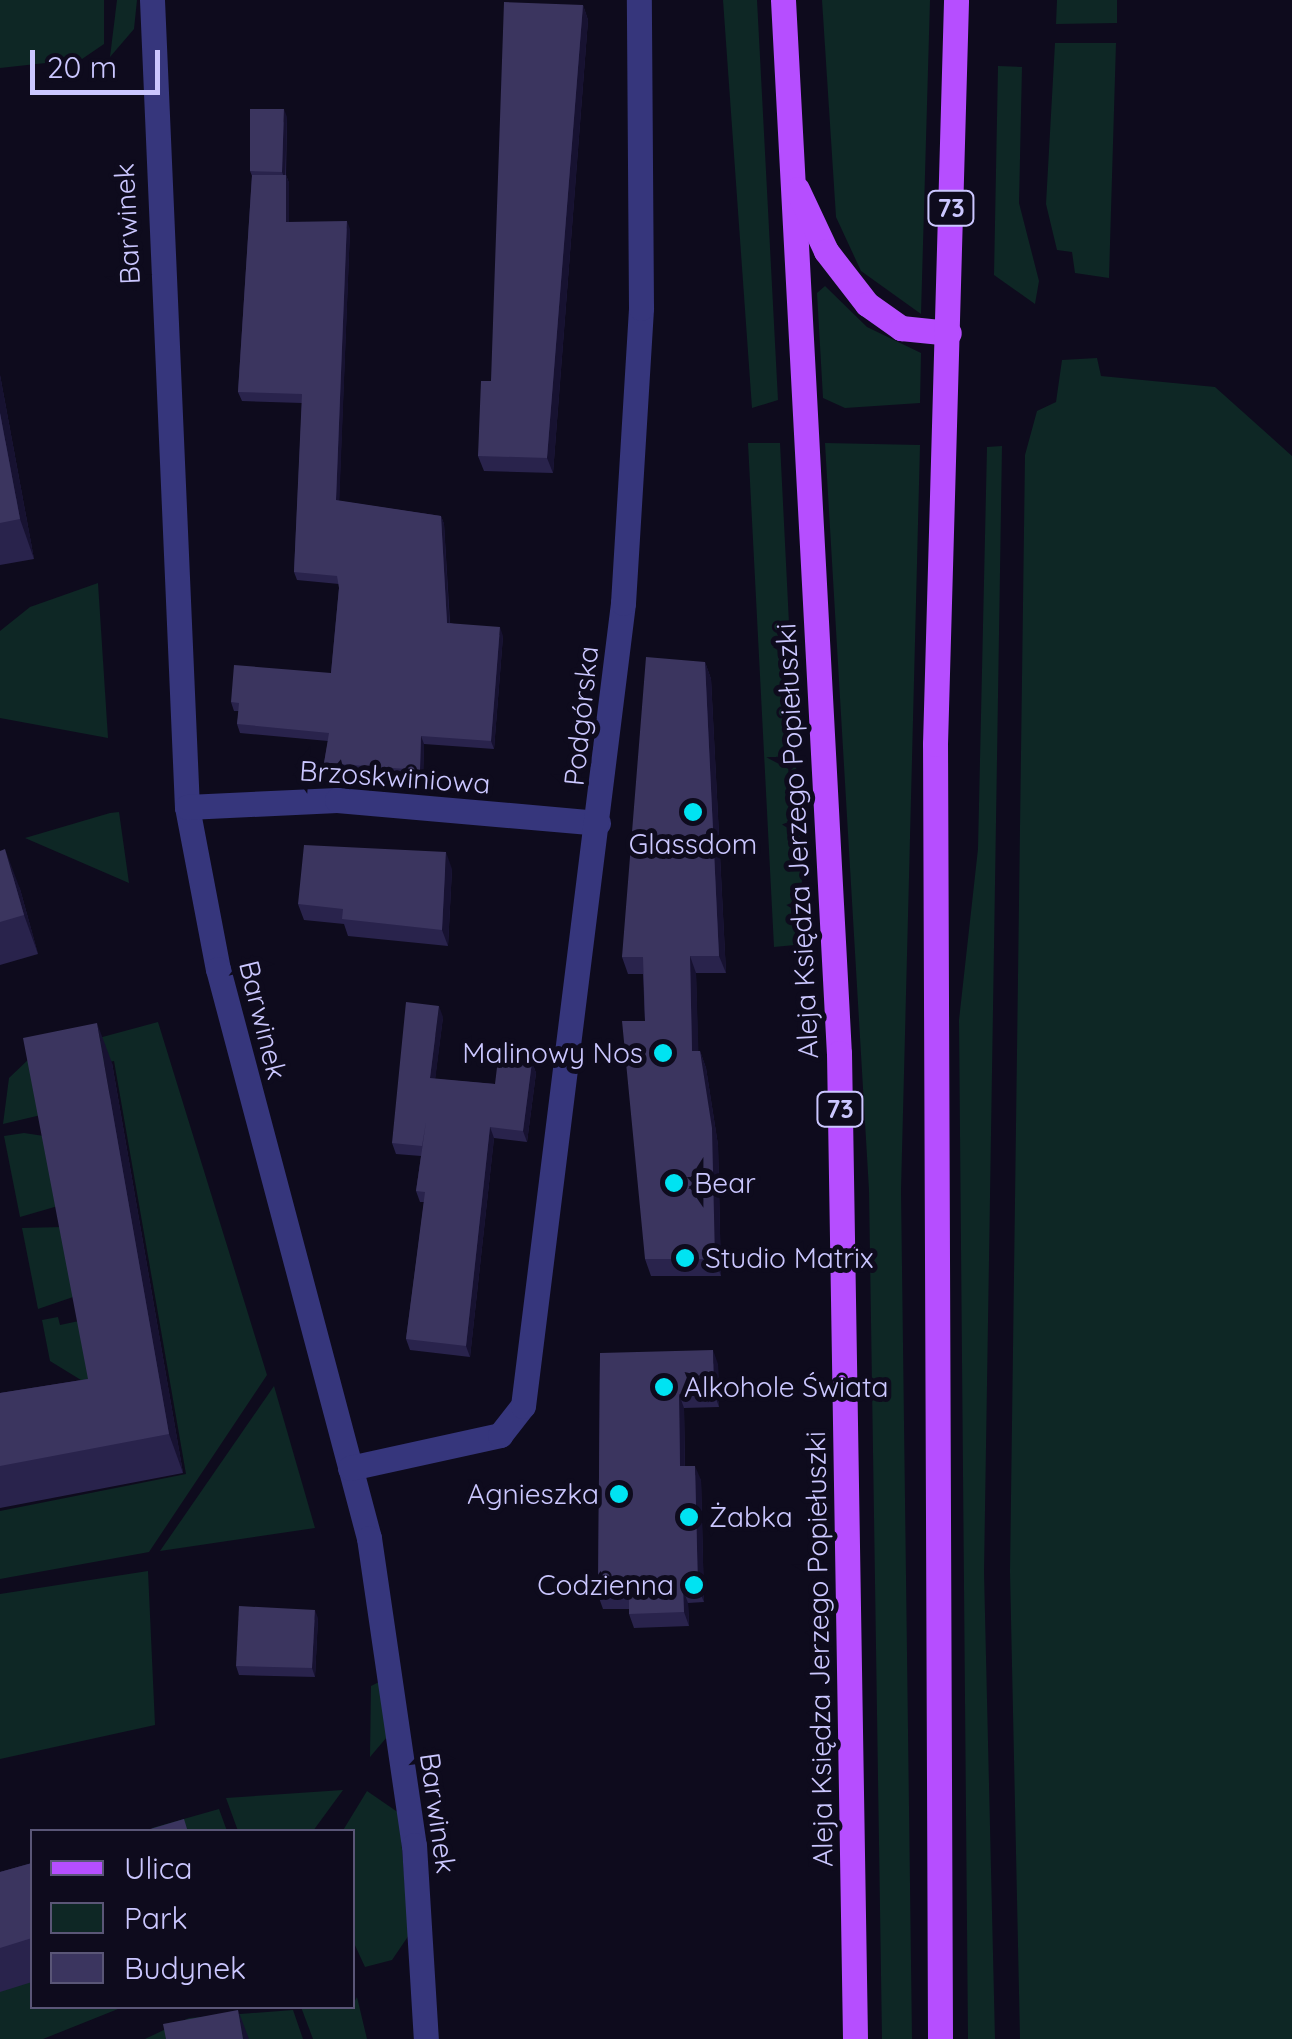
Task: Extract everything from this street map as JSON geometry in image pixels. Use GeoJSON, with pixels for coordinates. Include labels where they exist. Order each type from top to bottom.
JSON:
{"type":"FeatureCollection","features":[{"type":"Feature","properties":{"kind":"main road","name":"Aleja Księdza Jerzego Popiełuszki"},"geometry":{"type":"LineString","coordinates":[[783,0],[839,1053],[855,2039]]}},
{"type":"Feature","properties":{"kind":"main road","name":"73"},"geometry":{"type":"LineString","coordinates":[[940,2039],[935,744],[956,0]]}},
{"type":"Feature","properties":{"kind":"main road"},"geometry":{"type":"LineString","coordinates":[[793,180],[826,251],[867,304],[901,328],[949,333]]}},
{"type":"Feature","properties":{"kind":"street","name":"Barwinek"},"geometry":{"type":"LineString","coordinates":[[152,0],[186,807],[218,969],[350,1468],[414,1845],[426,2039]]}},
{"type":"Feature","properties":{"kind":"street","name":"Podgórska"},"geometry":{"type":"LineString","coordinates":[[350,1468],[508,1429],[523,1406],[598,823],[636,430],[639,0]]}},
{"type":"Feature","properties":{"kind":"street","name":"Brzoskwiniowa"},"geometry":{"type":"LineString","coordinates":[[186,807],[337,800],[598,823]]}},
{"type":"Feature","properties":{"kind":"green space"},"geometry":{"type":"Polygon","coordinates":[[[0,0],[104,0],[104,44],[82,59],[0,68],[0,0]]]}},
{"type":"Feature","properties":{"kind":"green space"},"geometry":{"type":"Polygon","coordinates":[[[117,0],[137,0],[134,29],[110,57],[117,0]]]}},
{"type":"Feature","properties":{"kind":"green space"},"geometry":{"type":"Polygon","coordinates":[[[723,0],[757,0],[778,400],[752,408],[723,0]]]}},
{"type":"Feature","properties":{"kind":"green space"},"geometry":{"type":"Polygon","coordinates":[[[822,0],[930,0],[921,314],[861,271],[836,217],[822,0]]]}},
{"type":"Feature","properties":{"kind":"green space"},"geometry":{"type":"Polygon","coordinates":[[[1057,0],[1117,0],[1117,23],[1056,24],[1057,0]]]}},
{"type":"Feature","properties":{"kind":"green space"},"geometry":{"type":"Polygon","coordinates":[[[1055,43],[1116,43],[1109,278],[1075,273],[1072,252],[1057,250],[1046,204],[1055,43]]]}},
{"type":"Feature","properties":{"kind":"green space"},"geometry":{"type":"Polygon","coordinates":[[[998,66],[1022,67],[1019,203],[1039,281],[1035,304],[994,275],[998,66]]]}},
{"type":"Feature","properties":{"kind":"green space"},"geometry":{"type":"Polygon","coordinates":[[[825,286],[867,327],[921,353],[920,403],[845,408],[823,398],[817,293],[825,286]]]}},
{"type":"Feature","properties":{"kind":"green space"},"geometry":{"type":"Polygon","coordinates":[[[1097,358],[1101,376],[1215,387],[1292,456],[1292,2039],[1020,2039],[1010,1572],[1025,455],[1037,411],[1056,402],[1062,360],[1097,358]]]}},
{"type":"Feature","properties":{"kind":"green space"},"geometry":{"type":"Polygon","coordinates":[[[748,443],[780,443],[805,944],[774,947],[748,443]]]}},
{"type":"Feature","properties":{"kind":"green space"},"geometry":{"type":"Polygon","coordinates":[[[825,443],[920,445],[901,1191],[912,2039],[882,2039],[869,1190],[825,443]]]}},
{"type":"Feature","properties":{"kind":"green space"},"geometry":{"type":"Polygon","coordinates":[[[1002,446],[984,1572],[995,2039],[968,2039],[959,1020],[978,849],[987,447],[1002,446]]]}},
{"type":"Feature","properties":{"kind":"green space"},"geometry":{"type":"Polygon","coordinates":[[[98,583],[108,738],[0,718],[0,631],[30,607],[98,583]]]}},
{"type":"Feature","properties":{"kind":"green space"},"geometry":{"type":"Polygon","coordinates":[[[119,812],[129,883],[25,838],[110,813],[119,812]]]}},
{"type":"Feature","properties":{"kind":"green space"},"geometry":{"type":"Polygon","coordinates":[[[158,1022],[267,1375],[149,1552],[0,1579],[0,1511],[186,1474],[114,1061],[35,1075],[41,1115],[3,1124],[9,1078],[32,1056],[158,1022]]]}},
{"type":"Feature","properties":{"kind":"green space"},"geometry":{"type":"Polygon","coordinates":[[[4,1136],[44,1136],[58,1206],[20,1217],[4,1136]]]}},
{"type":"Feature","properties":{"kind":"green space"},"geometry":{"type":"Polygon","coordinates":[[[62,1227],[76,1296],[38,1309],[22,1228],[62,1227]]]}},
{"type":"Feature","properties":{"kind":"green space"},"geometry":{"type":"Polygon","coordinates":[[[58,1317],[60,1325],[79,1321],[94,1388],[50,1361],[42,1320],[58,1317]]]}},
{"type":"Feature","properties":{"kind":"green space"},"geometry":{"type":"Polygon","coordinates":[[[274,1386],[315,1528],[160,1551],[274,1386]]]}},
{"type":"Feature","properties":{"kind":"green space"},"geometry":{"type":"Polygon","coordinates":[[[148,1571],[155,1725],[0,1759],[0,1594],[148,1571]]]}},
{"type":"Feature","properties":{"kind":"green space"},"geometry":{"type":"Polygon","coordinates":[[[381,1681],[387,1737],[370,1757],[371,1686],[381,1681]]]}},
{"type":"Feature","properties":{"kind":"green space"},"geometry":{"type":"Polygon","coordinates":[[[343,1790],[314,1829],[237,1829],[226,1798],[343,1790]]]}},
{"type":"Feature","properties":{"kind":"green space"},"geometry":{"type":"Polygon","coordinates":[[[367,1791],[399,1813],[409,1935],[392,1960],[365,1967],[355,1945],[355,1829],[344,1829],[367,1791]]]}},
{"type":"Feature","properties":{"kind":"green space"},"geometry":{"type":"Polygon","coordinates":[[[219,1809],[226,1829],[152,1829],[219,1809]]]}},
{"type":"Feature","properties":{"kind":"green space"},"geometry":{"type":"Polygon","coordinates":[[[30,1981],[30,2009],[118,2009],[43,2039],[0,2039],[0,1990],[30,1981]]]}},
{"type":"Feature","properties":{"kind":"green space"},"geometry":{"type":"Polygon","coordinates":[[[357,1997],[367,2039],[313,2039],[302,2009],[355,2009],[357,1997]]]}},
{"type":"Feature","properties":{"kind":"green space"},"geometry":{"type":"Polygon","coordinates":[[[293,2010],[303,2039],[145,2039],[189,2018],[293,2010]]]}},
{"type":"Feature","properties":{"kind":"building"},"geometry":{"type":"Polygon","coordinates":[[[504,2],[583,5],[547,458],[478,456],[481,381],[491,381],[504,2]]]}},
{"type":"Feature","properties":{"kind":"building"},"geometry":{"type":"Polygon","coordinates":[[[250,109],[284,109],[282,172],[250,171],[250,109]]]}},
{"type":"Feature","properties":{"kind":"building"},"geometry":{"type":"Polygon","coordinates":[[[252,175],[286,175],[286,222],[347,221],[336,500],[441,516],[447,623],[500,627],[491,741],[421,736],[420,770],[324,763],[329,733],[237,724],[239,703],[231,702],[234,665],[331,673],[339,588],[337,576],[294,572],[302,394],[238,392],[252,175]]]}},
{"type":"Feature","properties":{"kind":"building"},"geometry":{"type":"Polygon","coordinates":[[[0,413],[20,519],[0,523],[0,413]]]}},
{"type":"Feature","properties":{"kind":"building"},"geometry":{"type":"Polygon","coordinates":[[[646,657],[705,662],[719,956],[690,956],[692,1051],[700,1051],[712,1128],[715,1259],[645,1259],[622,1021],[645,1021],[643,957],[622,957],[646,657]]]}},
{"type":"Feature","properties":{"kind":"building"},"geometry":{"type":"Polygon","coordinates":[[[304,845],[446,852],[442,930],[342,919],[343,909],[298,904],[304,845]]]}},
{"type":"Feature","properties":{"kind":"building"},"geometry":{"type":"Polygon","coordinates":[[[5,849],[24,915],[0,922],[0,851],[5,849]]]}},
{"type":"Feature","properties":{"kind":"building"},"geometry":{"type":"Polygon","coordinates":[[[406,1002],[439,1006],[430,1078],[495,1084],[498,1059],[532,1062],[523,1131],[490,1127],[466,1346],[406,1339],[425,1192],[416,1191],[426,1122],[422,1146],[392,1143],[406,1002]]]}},
{"type":"Feature","properties":{"kind":"building"},"geometry":{"type":"Polygon","coordinates":[[[97,1023],[169,1434],[0,1466],[0,1393],[88,1379],[23,1038],[97,1023]]]}},
{"type":"Feature","properties":{"kind":"building"},"geometry":{"type":"Polygon","coordinates":[[[713,1350],[714,1393],[679,1394],[680,1466],[695,1466],[698,1588],[683,1589],[684,1612],[629,1614],[629,1594],[598,1595],[600,1353],[713,1350]]]}},
{"type":"Feature","properties":{"kind":"building"},"geometry":{"type":"Polygon","coordinates":[[[239,1606],[315,1610],[312,1668],[236,1666],[239,1606]]]}},
{"type":"Feature","properties":{"kind":"building"},"geometry":{"type":"Polygon","coordinates":[[[184,1819],[187,1829],[150,1829],[184,1819]]]}},
{"type":"Feature","properties":{"kind":"building"},"geometry":{"type":"Polygon","coordinates":[[[30,1864],[30,1939],[0,1948],[0,1872],[30,1864]]]}},
{"type":"Feature","properties":{"kind":"building"},"geometry":{"type":"Polygon","coordinates":[[[238,2010],[243,2039],[166,2039],[163,2024],[238,2010]]]}},
{"type":"Feature","properties":{"kind":"place","name":"Glassdom"},"geometry":{"type":"Point","coordinates":[693,812]}},
{"type":"Feature","properties":{"kind":"place","name":"Malinowy Nos"},"geometry":{"type":"Point","coordinates":[663,1053]}},
{"type":"Feature","properties":{"kind":"place","name":"Bear"},"geometry":{"type":"Point","coordinates":[674,1183]}},
{"type":"Feature","properties":{"kind":"place","name":"Studio Matrix"},"geometry":{"type":"Point","coordinates":[685,1258]}},
{"type":"Feature","properties":{"kind":"place","name":"Alkohole Świata"},"geometry":{"type":"Point","coordinates":[664,1387]}},
{"type":"Feature","properties":{"kind":"place","name":"Agnieszka"},"geometry":{"type":"Point","coordinates":[619,1494]}},
{"type":"Feature","properties":{"kind":"place","name":"Żabka"},"geometry":{"type":"Point","coordinates":[689,1517]}},
{"type":"Feature","properties":{"kind":"place","name":"Codzienna"},"geometry":{"type":"Point","coordinates":[694,1585]}}]}
